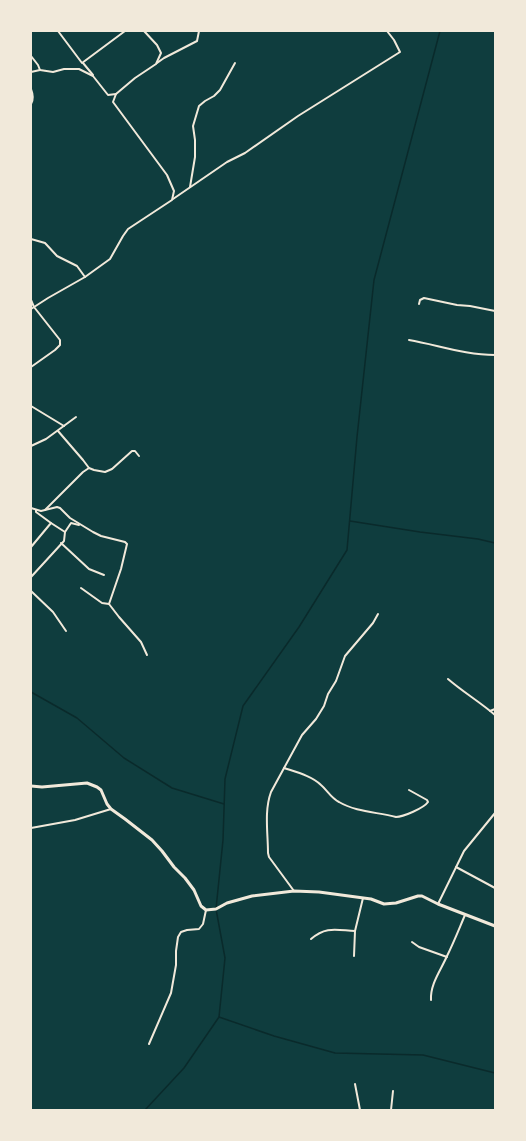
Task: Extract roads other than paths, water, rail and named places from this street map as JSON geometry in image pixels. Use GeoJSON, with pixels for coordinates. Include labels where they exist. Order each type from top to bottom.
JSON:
{"type":"FeatureCollection","features":[{"type":"Feature","properties":{"kind":"street"},"geometry":{"type":"LineString","coordinates":[[58,31],[108,95],[116,94]]}},
{"type":"Feature","properties":{"kind":"street"},"geometry":{"type":"LineString","coordinates":[[82,63],[125,31]]}},
{"type":"Feature","properties":{"kind":"street"},"geometry":{"type":"LineString","coordinates":[[144,31],[157,45],[161,53],[156,64]]}},
{"type":"Feature","properties":{"kind":"street"},"geometry":{"type":"LineString","coordinates":[[172,200],[174,191],[167,175],[144,146],[113,102],[116,94],[135,78],[164,58],[197,40],[200,31]]}},
{"type":"Feature","properties":{"kind":"street"},"geometry":{"type":"LineString","coordinates":[[31,309],[85,277],[110,259],[128,229],[226,162],[245,153],[298,116],[400,52],[394,40],[387,31]]}},
{"type":"Feature","properties":{"kind":"street"},"geometry":{"type":"LineString","coordinates":[[31,56],[40,70]]}},
{"type":"Feature","properties":{"kind":"street"},"geometry":{"type":"LineString","coordinates":[[190,187],[195,140],[193,126],[199,106],[220,90],[235,63]]}},
{"type":"Feature","properties":{"kind":"street"},"geometry":{"type":"LineString","coordinates":[[31,72],[40,70],[54,72],[64,69],[79,69],[93,76]]}},
{"type":"Feature","properties":{"kind":"street"},"geometry":{"type":"LineString","coordinates":[[31,89],[33,94],[31,104]]}},
{"type":"Feature","properties":{"kind":"street"},"geometry":{"type":"LineString","coordinates":[[31,239],[45,243],[57,256],[77,266],[85,277]]}},
{"type":"Feature","properties":{"kind":"street"},"geometry":{"type":"LineString","coordinates":[[419,304],[420,300],[424,298],[495,312]]}},
{"type":"Feature","properties":{"kind":"street"},"geometry":{"type":"LineString","coordinates":[[31,300],[34,307],[60,340],[60,345],[55,350],[31,366]]}},
{"type":"Feature","properties":{"kind":"street"},"geometry":{"type":"LineString","coordinates":[[409,340],[432,344],[453,351],[495,355]]}},
{"type":"Feature","properties":{"kind":"street"},"geometry":{"type":"LineString","coordinates":[[31,406],[64,426]]}},
{"type":"Feature","properties":{"kind":"street"},"geometry":{"type":"LineString","coordinates":[[31,446],[46,439],[76,417]]}},
{"type":"Feature","properties":{"kind":"street"},"geometry":{"type":"LineString","coordinates":[[58,431],[89,468],[94,470],[105,472],[112,470],[132,451],[135,451],[139,456]]}},
{"type":"Feature","properties":{"kind":"street"},"geometry":{"type":"LineString","coordinates":[[44,511],[83,472],[89,468]]}},
{"type":"Feature","properties":{"kind":"street"},"geometry":{"type":"LineString","coordinates":[[31,508],[41,512],[57,507],[81,525],[101,536],[125,542],[127,544],[121,569],[109,604]]}},
{"type":"Feature","properties":{"kind":"street"},"geometry":{"type":"LineString","coordinates":[[36,510],[36,512],[65,532]]}},
{"type":"Feature","properties":{"kind":"street"},"geometry":{"type":"LineString","coordinates":[[31,547],[51,523]]}},
{"type":"Feature","properties":{"kind":"street"},"geometry":{"type":"LineString","coordinates":[[31,577],[64,541],[65,532],[71,523],[81,525]]}},
{"type":"Feature","properties":{"kind":"street"},"geometry":{"type":"LineString","coordinates":[[61,543],[89,569],[104,575]]}},
{"type":"Feature","properties":{"kind":"street"},"geometry":{"type":"LineString","coordinates":[[81,588],[102,603],[109,604],[141,642],[147,655]]}},
{"type":"Feature","properties":{"kind":"street"},"geometry":{"type":"LineString","coordinates":[[31,591],[53,612],[66,631]]}},
{"type":"Feature","properties":{"kind":"street"},"geometry":{"type":"LineString","coordinates":[[294,891],[271,861],[268,853],[267,813],[269,798],[302,735],[324,706],[328,694],[336,681],[345,656],[378,614]]}},
{"type":"Feature","properties":{"kind":"street"},"geometry":{"type":"LineString","coordinates":[[448,679],[495,715]]}},
{"type":"Feature","properties":{"kind":"street"},"geometry":{"type":"LineString","coordinates":[[490,710],[495,709]]}},
{"type":"Feature","properties":{"kind":"street"},"geometry":{"type":"LineString","coordinates":[[284,768],[302,774],[318,783],[333,799],[340,803],[366,811],[396,817],[401,817],[416,811],[428,802],[409,790]]}},
{"type":"Feature","properties":{"kind":"street"},"geometry":{"type":"LineString","coordinates":[[31,786],[42,787],[87,783],[97,787],[101,790],[107,804],[111,809],[148,837],[162,851],[174,867],[186,878],[194,890],[201,906],[206,910],[216,909],[228,903],[252,896],[294,891],[319,892],[371,899],[384,904],[396,903],[418,896],[495,926]]}},
{"type":"Feature","properties":{"kind":"street"},"geometry":{"type":"LineString","coordinates":[[31,828],[75,820],[111,809]]}},
{"type":"Feature","properties":{"kind":"street"},"geometry":{"type":"LineString","coordinates":[[438,904],[464,851],[495,813]]}},
{"type":"Feature","properties":{"kind":"street"},"geometry":{"type":"LineString","coordinates":[[456,867],[495,888]]}},
{"type":"Feature","properties":{"kind":"street"},"geometry":{"type":"LineString","coordinates":[[354,956],[355,931],[363,898]]}},
{"type":"Feature","properties":{"kind":"street"},"geometry":{"type":"LineString","coordinates":[[149,1044],[171,993],[176,965],[178,937],[181,932],[199,929],[203,924],[206,910]]}},
{"type":"Feature","properties":{"kind":"street"},"geometry":{"type":"LineString","coordinates":[[431,1000],[431,994],[435,981],[465,915]]}},
{"type":"Feature","properties":{"kind":"street"},"geometry":{"type":"LineString","coordinates":[[311,939],[318,933],[327,929],[355,931]]}},
{"type":"Feature","properties":{"kind":"street"},"geometry":{"type":"LineString","coordinates":[[412,942],[419,947],[447,957]]}},
{"type":"Feature","properties":{"kind":"street"},"geometry":{"type":"LineString","coordinates":[[355,1084],[360,1110]]}},
{"type":"Feature","properties":{"kind":"street"},"geometry":{"type":"LineString","coordinates":[[391,1110],[393,1091]]}},
{"type":"Feature","properties":{"kind":"waterway"},"geometry":{"type":"LineString","coordinates":[[145,1110],[184,1068],[219,1017],[225,958],[216,909],[223,840],[225,779],[243,706],[299,627],[347,550],[357,437],[374,280],[440,31]]}},
{"type":"Feature","properties":{"kind":"waterway"},"geometry":{"type":"LineString","coordinates":[[350,521],[478,539],[495,543]]}},
{"type":"Feature","properties":{"kind":"waterway"},"geometry":{"type":"LineString","coordinates":[[31,692],[77,718],[124,758],[172,788],[224,804]]}},
{"type":"Feature","properties":{"kind":"waterway"},"geometry":{"type":"LineString","coordinates":[[219,1017],[274,1036],[335,1053],[423,1055],[495,1073]]}}]}
